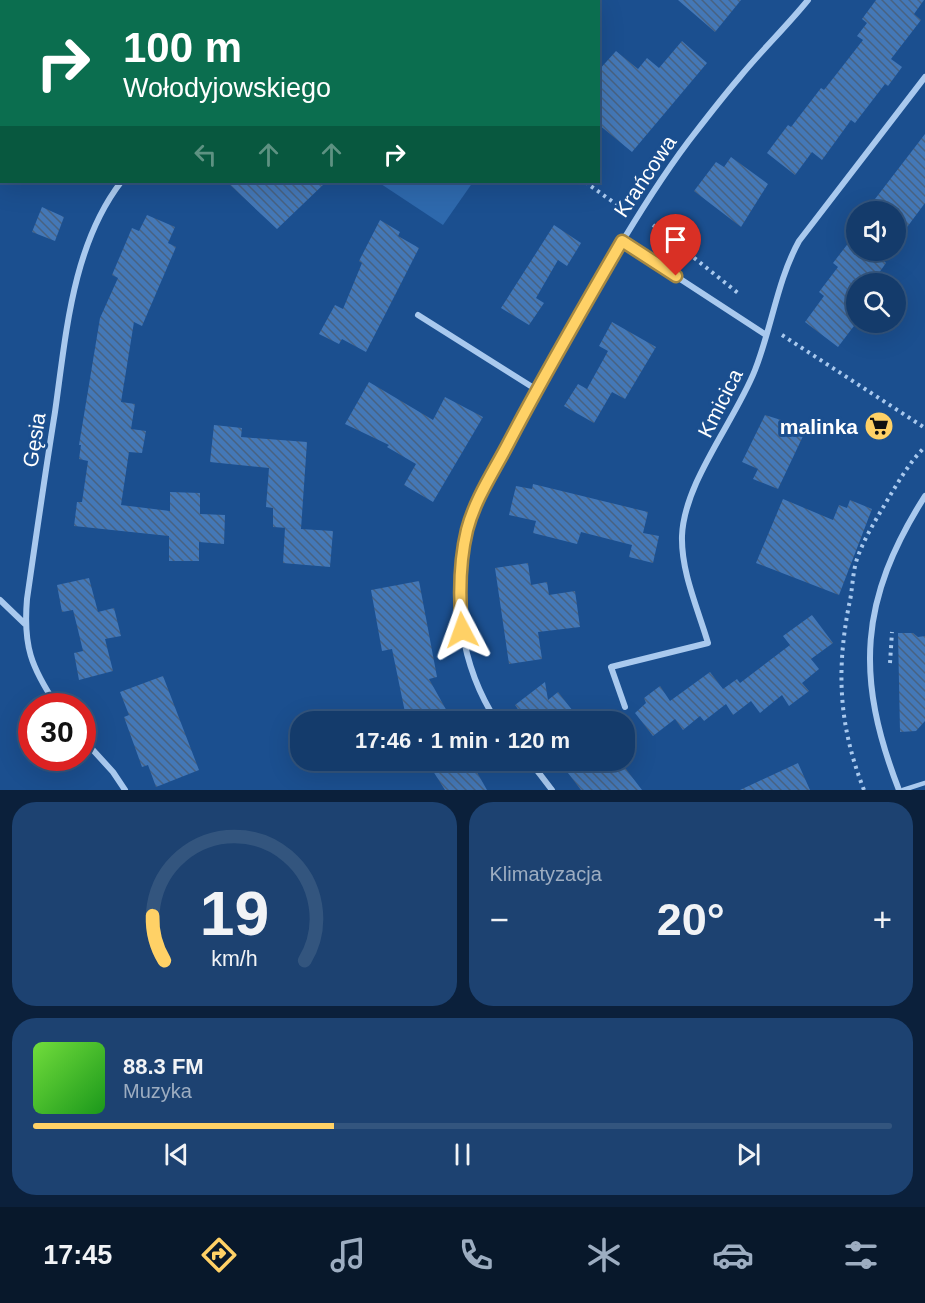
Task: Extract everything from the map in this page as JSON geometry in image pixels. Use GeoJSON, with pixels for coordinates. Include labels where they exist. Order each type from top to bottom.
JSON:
{"type":"FeatureCollection","features":[{"type":"Feature","properties":{"kind":"street","name":"Krańcowa"},"geometry":{"type":"LineString","coordinates":[[492,711],[476,682],[466,651],[460,607],[460,566],[467,528],[481,494],[537,390],[636,218],[681,151],[727,93],[808,0]]}},
{"type":"Feature","properties":{"kind":"street","name":"Kmicica"},"geometry":{"type":"LineString","coordinates":[[625,707],[611,667],[708,643],[684,559],[682,537],[690,498],[754,372],[780,283],[799,241],[925,77]]}},
{"type":"Feature","properties":{"kind":"street","name":"Gęsia"},"geometry":{"type":"LineString","coordinates":[[50,693],[30,656],[25,624],[27,598],[75,291],[97,219],[107,200],[120,183]]}},
{"type":"Feature","properties":{"kind":"street"},"geometry":{"type":"LineString","coordinates":[[622,241],[766,335]]}},
{"type":"Feature","properties":{"kind":"street"},"geometry":{"type":"LineString","coordinates":[[418,315],[537,390]]}},
{"type":"Feature","properties":{"kind":"street"},"geometry":{"type":"LineString","coordinates":[[901,790],[878,727],[870,676],[869,651],[875,605],[881,584],[898,544],[925,496]]}},
{"type":"Feature","properties":{"kind":"street"},"geometry":{"type":"LineString","coordinates":[[0,600],[25,624]]}},
{"type":"Feature","properties":{"kind":"street"},"geometry":{"type":"LineString","coordinates":[[96,753],[125,790]]}},
{"type":"Feature","properties":{"kind":"street"},"geometry":{"type":"LineString","coordinates":[[537,771],[552,790]]}},
{"type":"Feature","properties":{"kind":"lane"},"geometry":{"type":"LineString","coordinates":[[901,790],[925,783]]}},
{"type":"Feature","properties":{"kind":"path"},"geometry":{"type":"LineString","coordinates":[[586,183],[636,218],[646,220],[740,295]]}},
{"type":"Feature","properties":{"kind":"path"},"geometry":{"type":"LineString","coordinates":[[769,327],[925,428]]}},
{"type":"Feature","properties":{"kind":"path"},"geometry":{"type":"LineString","coordinates":[[890,672],[892,629]]}},
{"type":"Feature","properties":{"kind":"shaded area"},"geometry":{"type":"Polygon","coordinates":[[[380,183],[472,183],[443,225],[380,183]]]}},
{"type":"Feature","properties":{"kind":"building"},"geometry":{"type":"Polygon","coordinates":[[[678,0],[741,0],[715,32],[678,0]]]}},
{"type":"Feature","properties":{"kind":"building"},"geometry":{"type":"Polygon","coordinates":[[[876,0],[924,0],[914,14],[921,20],[891,59],[902,67],[888,86],[885,84],[855,123],[851,120],[822,160],[812,152],[795,175],[767,153],[788,125],[791,127],[821,88],[824,90],[863,40],[857,36],[867,23],[862,19],[876,0]]]}},
{"type":"Feature","properties":{"kind":"building"},"geometry":{"type":"Polygon","coordinates":[[[682,41],[707,63],[632,152],[600,126],[600,69],[616,51],[638,69],[647,58],[659,68],[682,41]]]}},
{"type":"Feature","properties":{"kind":"building"},"geometry":{"type":"Polygon","coordinates":[[[925,134],[925,203],[906,229],[906,201],[873,201],[925,134]]]}},
{"type":"Feature","properties":{"kind":"building"},"geometry":{"type":"Polygon","coordinates":[[[731,157],[768,184],[741,227],[694,191],[716,162],[724,167],[731,157]]]}},
{"type":"Feature","properties":{"kind":"building"},"geometry":{"type":"Polygon","coordinates":[[[228,183],[325,183],[277,229],[228,183]]]}},
{"type":"Feature","properties":{"kind":"building"},"geometry":{"type":"Polygon","coordinates":[[[42,207],[64,217],[55,241],[32,232],[42,207]]]}},
{"type":"Feature","properties":{"kind":"building"},"geometry":{"type":"Polygon","coordinates":[[[147,215],[175,227],[168,243],[176,247],[142,326],[134,322],[121,402],[135,404],[131,429],[146,431],[142,453],[129,452],[121,505],[170,511],[170,492],[200,493],[200,514],[225,515],[224,544],[199,542],[199,561],[169,561],[169,536],[74,526],[77,502],[82,502],[88,461],[79,459],[81,445],[79,445],[100,318],[118,278],[112,275],[132,228],[139,231],[147,215]]]}},
{"type":"Feature","properties":{"kind":"building"},"geometry":{"type":"Polygon","coordinates":[[[380,220],[400,232],[398,236],[419,248],[366,352],[342,339],[339,344],[319,334],[335,305],[343,309],[362,263],[359,261],[380,220]]]}},
{"type":"Feature","properties":{"kind":"building"},"geometry":{"type":"Polygon","coordinates":[[[554,225],[581,243],[567,266],[558,260],[536,298],[544,303],[529,325],[501,308],[554,225]]]}},
{"type":"Feature","properties":{"kind":"building"},"geometry":{"type":"Polygon","coordinates":[[[846,246],[846,261],[884,261],[886,263],[879,273],[846,273],[846,333],[849,333],[838,347],[805,322],[824,296],[819,292],[838,267],[833,263],[846,246]]]}},
{"type":"Feature","properties":{"kind":"building"},"geometry":{"type":"Polygon","coordinates":[[[612,322],[656,347],[625,399],[612,392],[594,423],[564,406],[578,384],[587,389],[608,351],[599,346],[612,322]]]}},
{"type":"Feature","properties":{"kind":"building"},"geometry":{"type":"Polygon","coordinates":[[[369,382],[433,420],[445,397],[483,417],[433,502],[404,485],[416,464],[387,447],[389,445],[345,424],[369,382]]]}},
{"type":"Feature","properties":{"kind":"building"},"geometry":{"type":"Polygon","coordinates":[[[765,415],[781,420],[804,434],[778,489],[753,479],[758,469],[742,462],[765,415]]]}},
{"type":"Feature","properties":{"kind":"building"},"geometry":{"type":"Polygon","coordinates":[[[214,425],[242,428],[241,437],[307,442],[301,529],[273,527],[273,508],[266,507],[269,468],[210,462],[214,425]]]}},
{"type":"Feature","properties":{"kind":"building"},"geometry":{"type":"Polygon","coordinates":[[[533,484],[648,512],[643,533],[659,536],[653,563],[629,557],[632,545],[581,532],[577,544],[533,533],[536,521],[509,515],[516,486],[532,489],[533,484]]]}},
{"type":"Feature","properties":{"kind":"building"},"geometry":{"type":"Polygon","coordinates":[[[783,499],[833,520],[839,505],[847,508],[850,500],[872,509],[839,595],[756,563],[783,499]]]}},
{"type":"Feature","properties":{"kind":"building"},"geometry":{"type":"Polygon","coordinates":[[[285,528],[333,531],[330,567],[283,563],[285,528]]]}},
{"type":"Feature","properties":{"kind":"building"},"geometry":{"type":"Polygon","coordinates":[[[528,563],[531,585],[547,582],[549,595],[575,591],[580,627],[538,632],[542,659],[509,664],[495,568],[528,563]]]}},
{"type":"Feature","properties":{"kind":"building"},"geometry":{"type":"Polygon","coordinates":[[[89,578],[98,612],[114,608],[121,636],[105,639],[113,671],[79,680],[74,653],[83,651],[73,610],[62,612],[57,585],[89,578]]]}},
{"type":"Feature","properties":{"kind":"building"},"geometry":{"type":"Polygon","coordinates":[[[419,581],[437,677],[429,679],[447,711],[405,711],[392,649],[382,651],[371,590],[419,581]]]}},
{"type":"Feature","properties":{"kind":"building"},"geometry":{"type":"Polygon","coordinates":[[[812,615],[833,643],[811,659],[819,669],[802,683],[809,691],[789,706],[782,695],[760,713],[751,701],[733,715],[726,704],[704,721],[700,716],[683,730],[675,719],[653,736],[635,713],[646,703],[644,698],[660,686],[670,701],[710,672],[723,689],[737,679],[740,683],[790,645],[783,636],[812,615]]]}},
{"type":"Feature","properties":{"kind":"building"},"geometry":{"type":"Polygon","coordinates":[[[898,633],[925,636],[925,721],[916,731],[900,732],[898,633]]]}},
{"type":"Feature","properties":{"kind":"building"},"geometry":{"type":"Polygon","coordinates":[[[163,676],[199,770],[156,787],[148,765],[142,767],[124,717],[129,715],[120,692],[163,676]]]}},
{"type":"Feature","properties":{"kind":"building"},"geometry":{"type":"Polygon","coordinates":[[[545,682],[548,700],[558,692],[573,711],[519,711],[515,705],[545,682]]]}},
{"type":"Feature","properties":{"kind":"building"},"geometry":{"type":"Polygon","coordinates":[[[798,763],[810,790],[740,790],[798,763]]]}},
{"type":"Feature","properties":{"kind":"building"},"geometry":{"type":"Polygon","coordinates":[[[433,771],[476,771],[487,790],[445,790],[433,771]]]}},
{"type":"Feature","properties":{"kind":"building"},"geometry":{"type":"Polygon","coordinates":[[[566,771],[627,771],[642,790],[581,790],[566,771]]]}},
{"type":"Feature","properties":{"kind":"place","name":"malinka"},"geometry":{"type":"Point","coordinates":[879,426]}},
{"type":"Feature","properties":{"kind":"route"},"geometry":{"type":"LineString","coordinates":[[462,630],[460,566],[472,514],[537,390],[622,241],[676,276]]}}]}
